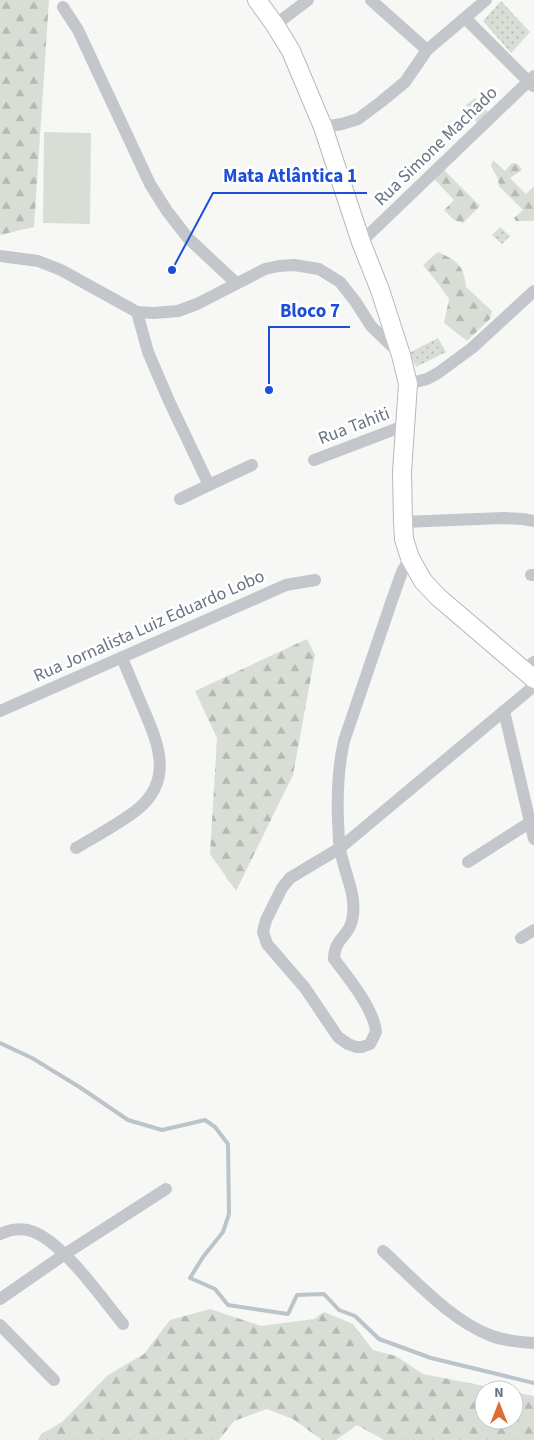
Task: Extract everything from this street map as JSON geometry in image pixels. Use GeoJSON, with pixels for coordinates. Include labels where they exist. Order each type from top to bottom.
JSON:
{"type":"FeatureCollection","features":[{"type":"Feature","properties":{"kind":"main road"},"geometry":{"type":"LineString","coordinates":[[257,0],[291,51],[322,127],[401,355],[408,384],[402,472],[404,539],[410,558],[423,581],[438,597],[531,670]]}},
{"type":"Feature","properties":{"kind":"street"},"geometry":{"type":"LineString","coordinates":[[275,25],[308,0]]}},
{"type":"Feature","properties":{"kind":"street"},"geometry":{"type":"LineString","coordinates":[[371,0],[427,50]]}},
{"type":"Feature","properties":{"kind":"street"},"geometry":{"type":"LineString","coordinates":[[322,127],[342,124],[358,118],[405,82],[427,50],[466,19],[486,0]]}},
{"type":"Feature","properties":{"kind":"street"},"geometry":{"type":"LineString","coordinates":[[63,7],[78,30],[150,184],[167,211],[188,238],[236,283]]}},
{"type":"Feature","properties":{"kind":"street"},"geometry":{"type":"LineString","coordinates":[[466,19],[532,81]]}},
{"type":"Feature","properties":{"kind":"street","name":"Rua Simone Machado"},"geometry":{"type":"LineString","coordinates":[[361,242],[532,81]]}},
{"type":"Feature","properties":{"kind":"street"},"geometry":{"type":"LineString","coordinates":[[0,256],[38,261],[61,270],[137,312],[154,313],[178,311],[197,304],[265,269],[294,265],[319,269],[340,282],[356,300],[371,326],[401,355]]}},
{"type":"Feature","properties":{"kind":"street"},"geometry":{"type":"LineString","coordinates":[[408,384],[427,379],[472,348],[534,291]]}},
{"type":"Feature","properties":{"kind":"street"},"geometry":{"type":"LineString","coordinates":[[137,312],[148,352],[169,402],[209,485]]}},
{"type":"Feature","properties":{"kind":"street","name":"Rua Tahiti"},"geometry":{"type":"LineString","coordinates":[[314,460],[406,425]]}},
{"type":"Feature","properties":{"kind":"street"},"geometry":{"type":"LineString","coordinates":[[180,499],[252,464]]}},
{"type":"Feature","properties":{"kind":"street"},"geometry":{"type":"LineString","coordinates":[[403,522],[503,518],[523,518],[534,521]]}},
{"type":"Feature","properties":{"kind":"street"},"geometry":{"type":"LineString","coordinates":[[410,558],[402,572],[344,741],[337,780],[340,848],[352,897],[353,915],[350,929],[336,944],[334,959],[360,996],[376,1027],[374,1038],[370,1044],[362,1047],[348,1044],[338,1037],[305,988],[266,944],[264,932],[266,920],[282,888],[290,878],[340,848],[534,686]]}},
{"type":"Feature","properties":{"kind":"street","name":"Rua Jornalista Luiz Eduardo Lobo"},"geometry":{"type":"LineString","coordinates":[[0,711],[278,588],[315,580]]}},
{"type":"Feature","properties":{"kind":"street"},"geometry":{"type":"LineString","coordinates":[[76,848],[138,809],[150,797],[157,782],[160,768],[158,742],[122,658]]}},
{"type":"Feature","properties":{"kind":"street"},"geometry":{"type":"LineString","coordinates":[[504,711],[534,839]]}},
{"type":"Feature","properties":{"kind":"street"},"geometry":{"type":"LineString","coordinates":[[468,862],[529,823]]}},
{"type":"Feature","properties":{"kind":"street"},"geometry":{"type":"LineString","coordinates":[[521,938],[534,930]]}},
{"type":"Feature","properties":{"kind":"street"},"geometry":{"type":"LineString","coordinates":[[0,1299],[65,1254],[166,1189]]}},
{"type":"Feature","properties":{"kind":"street"},"geometry":{"type":"LineString","coordinates":[[0,1234],[12,1229],[34,1232],[65,1254],[123,1324]]}},
{"type":"Feature","properties":{"kind":"street"},"geometry":{"type":"LineString","coordinates":[[383,1251],[423,1288],[470,1326],[493,1337],[509,1341],[534,1343]]}},
{"type":"Feature","properties":{"kind":"street"},"geometry":{"type":"LineString","coordinates":[[0,1325],[54,1380]]}},
{"type":"Feature","properties":{"kind":"green space"},"geometry":{"type":"Polygon","coordinates":[[[0,0],[49,0],[34,227],[0,235],[0,0]]]}},
{"type":"Feature","properties":{"kind":"green space"},"geometry":{"type":"Polygon","coordinates":[[[501,1],[530,32],[511,53],[483,21],[501,1]]]}},
{"type":"Feature","properties":{"kind":"green space"},"geometry":{"type":"Polygon","coordinates":[[[475,98],[489,113],[479,125],[475,120],[477,118],[466,105],[475,98]]]}},
{"type":"Feature","properties":{"kind":"green space"},"geometry":{"type":"Polygon","coordinates":[[[44,132],[91,133],[90,224],[43,223],[44,132]]]}},
{"type":"Feature","properties":{"kind":"green space"},"geometry":{"type":"Polygon","coordinates":[[[493,160],[505,171],[512,163],[518,164],[522,170],[510,178],[526,194],[534,186],[534,221],[516,221],[514,218],[523,210],[499,186],[498,179],[491,166],[493,160]]]}},
{"type":"Feature","properties":{"kind":"green space"},"geometry":{"type":"Polygon","coordinates":[[[443,169],[480,206],[463,223],[454,220],[444,210],[454,200],[433,178],[443,169]]]}},
{"type":"Feature","properties":{"kind":"green space"},"geometry":{"type":"Polygon","coordinates":[[[500,227],[510,236],[502,244],[492,235],[500,227]]]}},
{"type":"Feature","properties":{"kind":"green space"},"geometry":{"type":"Polygon","coordinates":[[[438,252],[455,261],[461,269],[466,287],[492,311],[490,319],[467,341],[444,323],[449,299],[423,265],[438,252]]]}},
{"type":"Feature","properties":{"kind":"green space"},"geometry":{"type":"Polygon","coordinates":[[[438,338],[446,352],[416,367],[409,353],[438,338]]]}},
{"type":"Feature","properties":{"kind":"green space"},"geometry":{"type":"Polygon","coordinates":[[[307,639],[315,655],[293,775],[236,891],[210,854],[217,738],[195,691],[307,639]]]}},
{"type":"Feature","properties":{"kind":"green space"},"geometry":{"type":"Polygon","coordinates":[[[210,1309],[261,1326],[314,1319],[324,1312],[353,1324],[373,1350],[396,1356],[423,1374],[474,1384],[474,1430],[524,1430],[524,1394],[534,1396],[534,1440],[384,1440],[357,1425],[336,1440],[322,1440],[293,1419],[267,1409],[234,1421],[219,1440],[38,1440],[41,1434],[62,1422],[108,1375],[144,1354],[170,1320],[210,1309]]]}},
{"type":"Feature","properties":{"kind":"waterway"},"geometry":{"type":"LineString","coordinates":[[0,1043],[32,1058],[128,1120],[162,1130],[205,1120],[215,1127],[228,1144],[229,1214],[223,1232],[203,1257],[190,1278],[215,1289],[228,1305],[288,1314],[297,1295],[324,1294],[339,1310],[355,1316],[379,1339],[431,1358],[534,1383]]}},
{"type":"Feature","properties":{"kind":"place","name":"Mata Atlântica 1"},"geometry":{"type":"Point","coordinates":[172,270]}},
{"type":"Feature","properties":{"kind":"place","name":"Bloco 7"},"geometry":{"type":"Point","coordinates":[269,390]}}]}
